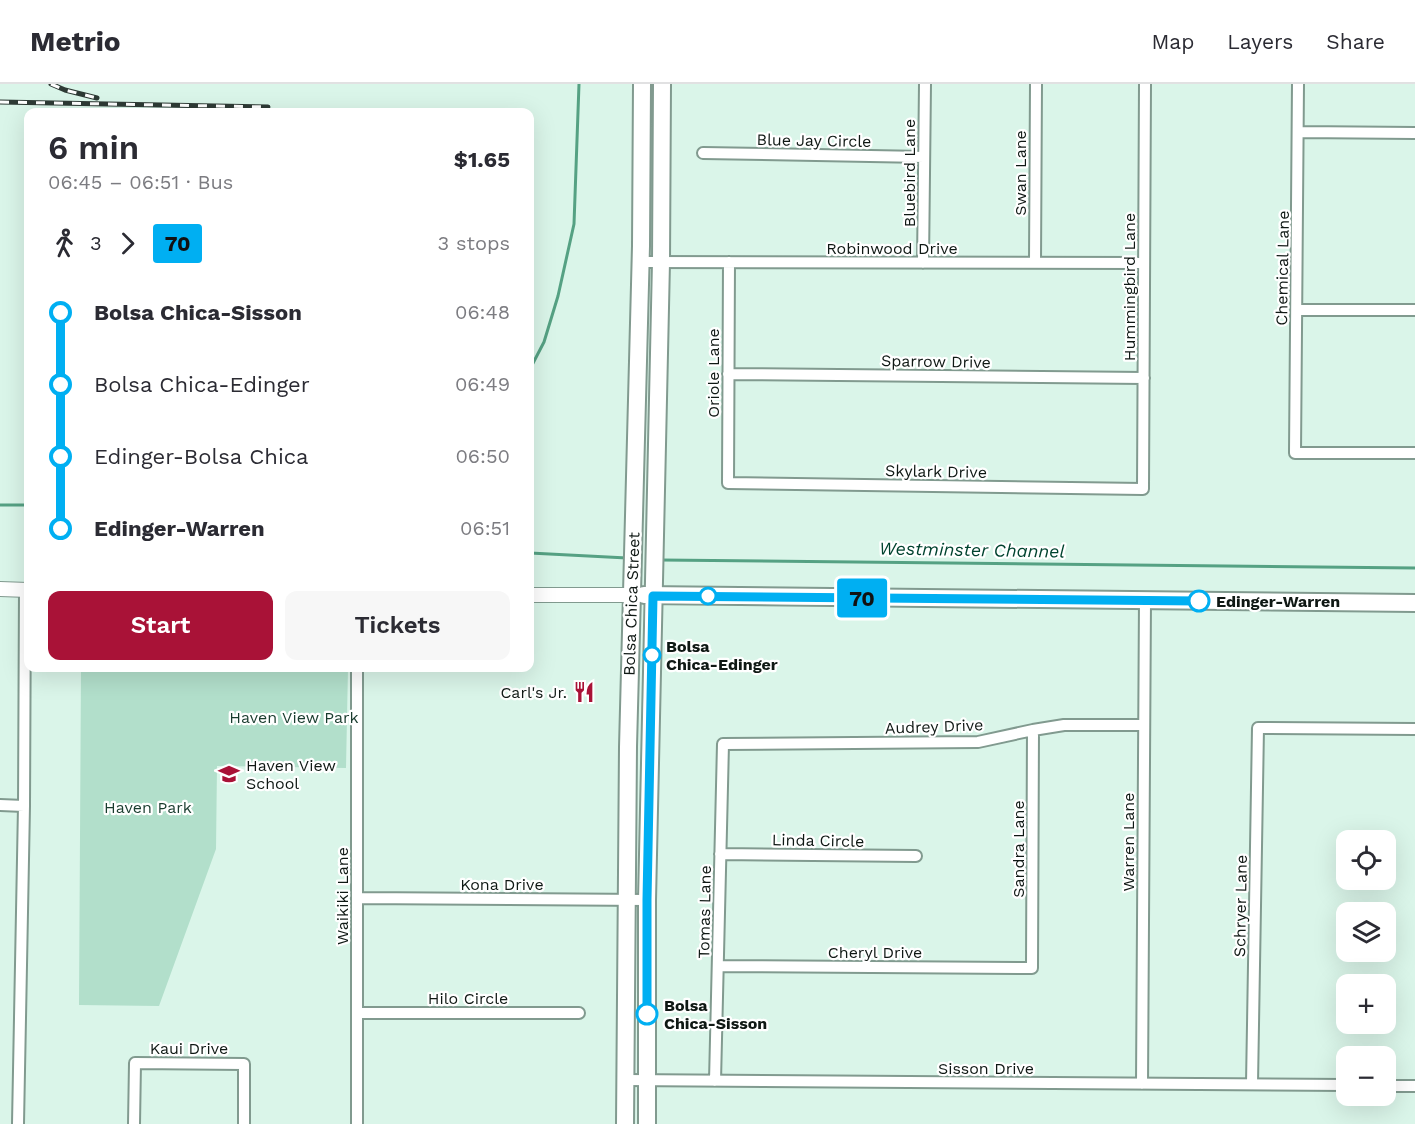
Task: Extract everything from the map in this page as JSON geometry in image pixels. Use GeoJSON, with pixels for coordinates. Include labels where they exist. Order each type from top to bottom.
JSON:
{"type":"FeatureCollection","features":[{"type":"Feature","properties":{"kind":"main road","name":"Bolsa Chica Street"},"geometry":{"type":"LineString","coordinates":[[625,1124],[628,747],[642,84]]}},
{"type":"Feature","properties":{"kind":"main road","name":"Bolsa Chica Street"},"geometry":{"type":"LineString","coordinates":[[647,1124],[647,900],[661,262],[662,84]]}},
{"type":"Feature","properties":{"kind":"main road"},"geometry":{"type":"LineString","coordinates":[[0,590],[24,590]]}},
{"type":"Feature","properties":{"kind":"main road"},"geometry":{"type":"LineString","coordinates":[[534,595],[1415,603]]}},
{"type":"Feature","properties":{"kind":"main road"},"geometry":{"type":"LineString","coordinates":[[628,747],[650,747]]}},
{"type":"Feature","properties":{"kind":"street","name":"Bluebird Lane"},"geometry":{"type":"LineString","coordinates":[[923,263],[925,84]]}},
{"type":"Feature","properties":{"kind":"street","name":"Swan Lane"},"geometry":{"type":"LineString","coordinates":[[1035,263],[1036,84]]}},
{"type":"Feature","properties":{"kind":"street","name":"Hummingbird Lane"},"geometry":{"type":"LineString","coordinates":[[1143,489],[1145,84]]}},
{"type":"Feature","properties":{"kind":"street","name":"Chemical Lane"},"geometry":{"type":"LineString","coordinates":[[1299,84],[1295,453],[1415,453]]}},
{"type":"Feature","properties":{"kind":"street"},"geometry":{"type":"LineString","coordinates":[[1299,132],[1415,133]]}},
{"type":"Feature","properties":{"kind":"street","name":"Blue Jay Circle"},"geometry":{"type":"LineString","coordinates":[[703,153],[924,157]]}},
{"type":"Feature","properties":{"kind":"street","name":"Robinwood Drive"},"geometry":{"type":"LineString","coordinates":[[640,262],[1144,263]]}},
{"type":"Feature","properties":{"kind":"street","name":"Oriole Lane"},"geometry":{"type":"LineString","coordinates":[[728,483],[729,262]]}},
{"type":"Feature","properties":{"kind":"street"},"geometry":{"type":"LineString","coordinates":[[1297,310],[1415,310]]}},
{"type":"Feature","properties":{"kind":"street","name":"Sparrow Drive"},"geometry":{"type":"LineString","coordinates":[[728,374],[1144,378]]}},
{"type":"Feature","properties":{"kind":"street","name":"Skylark Drive"},"geometry":{"type":"LineString","coordinates":[[728,483],[1143,489]]}},
{"type":"Feature","properties":{"kind":"street","name":"Warren Lane"},"geometry":{"type":"LineString","coordinates":[[1142,1084],[1145,600]]}},
{"type":"Feature","properties":{"kind":"street"},"geometry":{"type":"LineString","coordinates":[[18,1124],[26,672]]}},
{"type":"Feature","properties":{"kind":"street","name":"Waikiki Lane"},"geometry":{"type":"LineString","coordinates":[[357,672],[357,1124]]}},
{"type":"Feature","properties":{"kind":"street","name":"Audrey Drive"},"geometry":{"type":"LineString","coordinates":[[723,744],[978,742],[1064,725],[1144,725]]}},
{"type":"Feature","properties":{"kind":"street","name":"Schryer Lane"},"geometry":{"type":"LineString","coordinates":[[1252,1084],[1258,728],[1415,729]]}},
{"type":"Feature","properties":{"kind":"street","name":"Sandra Lane"},"geometry":{"type":"LineString","coordinates":[[1032,968],[1033,730]]}},
{"type":"Feature","properties":{"kind":"street","name":"Tomas Lane"},"geometry":{"type":"LineString","coordinates":[[715,1081],[723,744]]}},
{"type":"Feature","properties":{"kind":"street"},"geometry":{"type":"LineString","coordinates":[[0,805],[24,806]]}},
{"type":"Feature","properties":{"kind":"street","name":"Linda Circle"},"geometry":{"type":"LineString","coordinates":[[720,854],[916,856]]}},
{"type":"Feature","properties":{"kind":"street","name":"Kona Drive"},"geometry":{"type":"LineString","coordinates":[[358,898],[647,900]]}},
{"type":"Feature","properties":{"kind":"street","name":"Cheryl Drive"},"geometry":{"type":"LineString","coordinates":[[718,966],[1032,968]]}},
{"type":"Feature","properties":{"kind":"street","name":"Hilo Circle"},"geometry":{"type":"LineString","coordinates":[[357,1013],[579,1013]]}},
{"type":"Feature","properties":{"kind":"street","name":"Kaui Drive"},"geometry":{"type":"LineString","coordinates":[[134,1124],[135,1063],[244,1064],[244,1124]]}},
{"type":"Feature","properties":{"kind":"street","name":"Sisson Drive"},"geometry":{"type":"LineString","coordinates":[[625,1080],[1336,1085]]}},
{"type":"Feature","properties":{"kind":"street"},"geometry":{"type":"LineString","coordinates":[[1396,1086],[1415,1086]]}},
{"type":"Feature","properties":{"kind":"green space","name":"Haven Park"},"geometry":{"type":"Polygon","coordinates":[[[81,672],[348,672],[346,768],[217,766],[216,849],[159,1006],[79,1005],[81,672]]]}},
{"type":"Feature","properties":{"kind":"waterway"},"geometry":{"type":"LineString","coordinates":[[534,361],[544,342],[558,296],[574,224],[579,84]]}},
{"type":"Feature","properties":{"kind":"waterway"},"geometry":{"type":"LineString","coordinates":[[0,505],[24,505]]}},
{"type":"Feature","properties":{"kind":"waterway","name":"Westminster Channel"},"geometry":{"type":"LineString","coordinates":[[534,553],[627,558]]}},
{"type":"Feature","properties":{"kind":"waterway","name":"Westminster Channel"},"geometry":{"type":"LineString","coordinates":[[661,560],[1415,568]]}},
{"type":"Feature","properties":{"kind":"railway"},"geometry":{"type":"LineString","coordinates":[[51,84],[97,98]]}},
{"type":"Feature","properties":{"kind":"railway"},"geometry":{"type":"LineString","coordinates":[[0,102],[268,107]]}},
{"type":"Feature","properties":{"kind":"bus line","name":"70"},"geometry":{"type":"LineString","coordinates":[[647,1014],[653,596],[1199,601]]}},
{"type":"Feature","properties":{"kind":"place","name":"Edinger-Warren"},"geometry":{"type":"Point","coordinates":[1199,601]}},
{"type":"Feature","properties":{"kind":"place","name":"Bolsa Chica-Edinger"},"geometry":{"type":"Point","coordinates":[652,655]}},
{"type":"Feature","properties":{"kind":"place","name":"Carl's Jr."},"geometry":{"type":"Point","coordinates":[584,692]}},
{"type":"Feature","properties":{"kind":"place","name":"Haven View School"},"geometry":{"type":"Point","coordinates":[229,774]}},
{"type":"Feature","properties":{"kind":"place","name":"Bolsa Chica-Sisson"},"geometry":{"type":"Point","coordinates":[647,1014]}},
{"type":"Feature","properties":{"kind":"park label","name":"Haven View Park"},"geometry":{"type":"Point","coordinates":[294,717]}}]}
